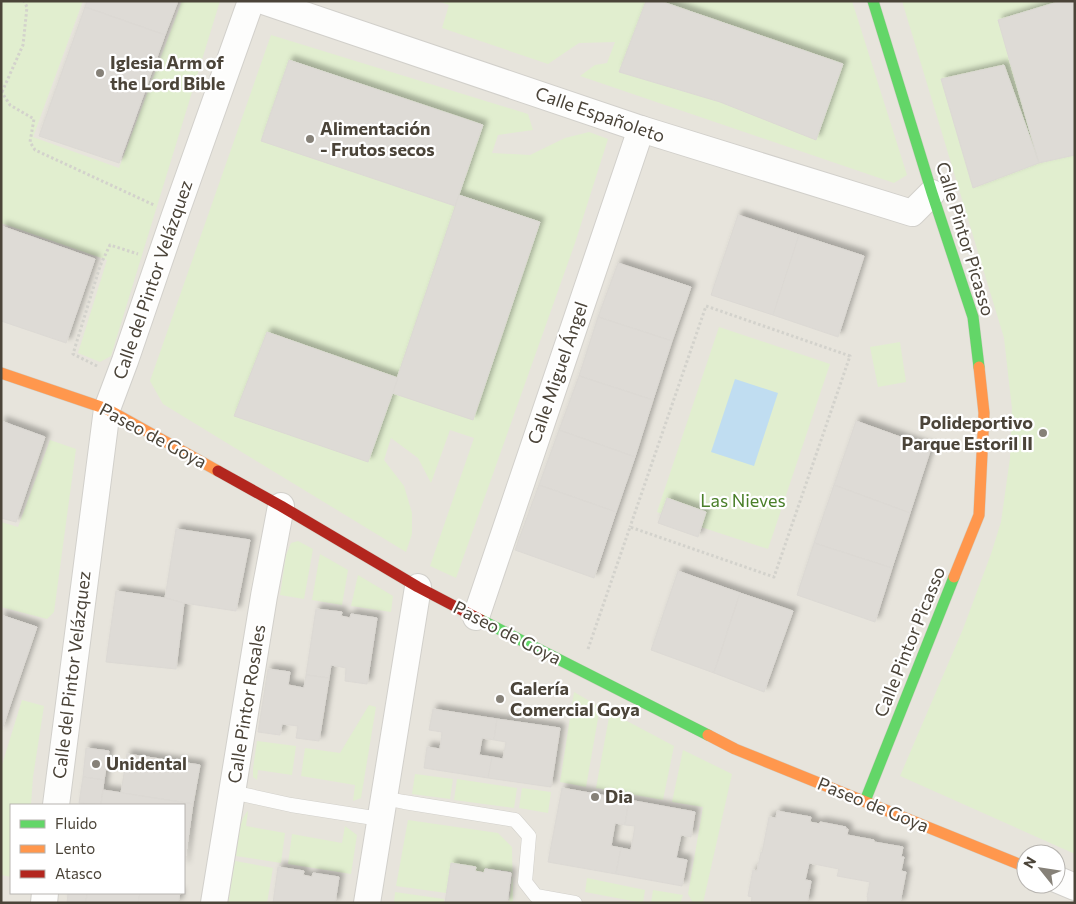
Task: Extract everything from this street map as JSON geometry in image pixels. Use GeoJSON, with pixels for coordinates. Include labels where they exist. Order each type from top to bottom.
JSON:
{"type":"FeatureCollection","features":[{"type":"Feature","properties":{"kind":"street","name":"Calle del Pintor Velázquez"},"geometry":{"type":"LineString","coordinates":[[56,804],[107,409],[126,361],[175,215],[251,1]]}},
{"type":"Feature","properties":{"kind":"street","name":"Calle Españoleto"},"geometry":{"type":"LineString","coordinates":[[263,1],[641,130],[912,213],[932,193]]}},
{"type":"Feature","properties":{"kind":"street","name":"Calle Pintor Picasso"},"geometry":{"type":"LineString","coordinates":[[865,801],[979,515],[984,413],[973,317],[932,193],[873,1]]}},
{"type":"Feature","properties":{"kind":"street","name":"Calle Miguel Ángel"},"geometry":{"type":"LineString","coordinates":[[476,617],[641,130]]}},
{"type":"Feature","properties":{"kind":"street","name":"Paseo de Goya"},"geometry":{"type":"LineString","coordinates":[[1,373],[107,409],[281,506],[418,587],[735,749],[1016,863]]}},
{"type":"Feature","properties":{"kind":"street","name":"Calle Pintor Rosales"},"geometry":{"type":"LineString","coordinates":[[214,903],[281,506]]}},
{"type":"Feature","properties":{"kind":"street"},"geometry":{"type":"LineString","coordinates":[[367,903],[418,587]]}},
{"type":"Feature","properties":{"kind":"lane"},"geometry":{"type":"LineString","coordinates":[[232,792],[292,805],[382,808],[404,802],[515,820],[529,836],[526,882],[536,896],[575,903]]}},
{"type":"Feature","properties":{"kind":"path"},"geometry":{"type":"LineString","coordinates":[[24,1],[27,7],[23,45],[2,91],[10,105],[34,119],[30,142],[35,150],[175,215]]}},
{"type":"Feature","properties":{"kind":"path"},"geometry":{"type":"LineString","coordinates":[[104,370],[73,354],[100,266],[110,245],[130,251]]}},
{"type":"Feature","properties":{"kind":"path"},"geometry":{"type":"LineString","coordinates":[[580,670],[706,306],[850,356],[774,577],[630,527]]}},
{"type":"Feature","properties":{"kind":"shaded area"},"geometry":{"type":"Polygon","coordinates":[[[1,1],[1075,1],[1075,903],[1,903],[1,1]]]}},
{"type":"Feature","properties":{"kind":"green space"},"geometry":{"type":"Polygon","coordinates":[[[1,1],[83,1],[33,137],[119,168],[182,1],[220,1],[111,356],[100,362],[78,353],[107,260],[1,223],[1,1]]]}},
{"type":"Feature","properties":{"kind":"green space"},"geometry":{"type":"Polygon","coordinates":[[[438,1],[852,1],[907,175],[894,183],[580,76],[595,65],[607,63],[615,42],[579,43],[548,64],[442,28],[449,5],[438,1]]]}},
{"type":"Feature","properties":{"kind":"green space","name":"Polideportivo Parque Estoril II"},"geometry":{"type":"Polygon","coordinates":[[[902,1],[1075,1],[1075,854],[1066,850],[1066,844],[1053,844],[900,776],[963,629],[1001,522],[1010,458],[1012,409],[1004,338],[902,1]]]}},
{"type":"Feature","properties":{"kind":"green space"},"geometry":{"type":"Polygon","coordinates":[[[271,35],[528,114],[533,130],[498,135],[492,153],[530,155],[565,138],[589,132],[608,139],[575,243],[456,578],[430,566],[474,438],[450,430],[431,483],[418,458],[391,438],[384,460],[404,486],[412,513],[412,534],[406,552],[163,404],[150,381],[271,35]]]}},
{"type":"Feature","properties":{"kind":"green space","name":"Las Nieves"},"geometry":{"type":"Polygon","coordinates":[[[719,327],[830,364],[768,549],[701,527],[706,512],[667,498],[662,514],[657,512],[719,327]]]}},
{"type":"Feature","properties":{"kind":"green space"},"geometry":{"type":"Polygon","coordinates":[[[900,342],[906,382],[878,387],[870,347],[900,342]]]}},
{"type":"Feature","properties":{"kind":"green space"},"geometry":{"type":"Polygon","coordinates":[[[50,440],[76,449],[54,612],[47,619],[1,607],[1,522],[18,527],[50,440]]]}},
{"type":"Feature","properties":{"kind":"green space"},"geometry":{"type":"Polygon","coordinates":[[[298,541],[313,549],[304,599],[280,595],[286,555],[291,543],[298,541]]]}},
{"type":"Feature","properties":{"kind":"green space"},"geometry":{"type":"Polygon","coordinates":[[[320,554],[348,570],[342,605],[312,600],[320,554]]]}},
{"type":"Feature","properties":{"kind":"green space"},"geometry":{"type":"Polygon","coordinates":[[[358,575],[393,596],[391,612],[351,606],[358,575]]]}},
{"type":"Feature","properties":{"kind":"green space"},"geometry":{"type":"Polygon","coordinates":[[[574,692],[600,707],[586,787],[560,782],[574,692]]]}},
{"type":"Feature","properties":{"kind":"green space"},"geometry":{"type":"Polygon","coordinates":[[[22,700],[44,706],[33,777],[31,804],[10,804],[10,877],[1,875],[1,768],[22,700]]]}},
{"type":"Feature","properties":{"kind":"green space"},"geometry":{"type":"Polygon","coordinates":[[[369,705],[376,707],[361,798],[353,801],[355,785],[301,776],[305,748],[340,753],[369,705]]]}},
{"type":"Feature","properties":{"kind":"green space"},"geometry":{"type":"Polygon","coordinates":[[[610,712],[674,746],[663,800],[596,788],[610,712]]]}},
{"type":"Feature","properties":{"kind":"green space"},"geometry":{"type":"Polygon","coordinates":[[[257,741],[296,746],[292,775],[258,770],[257,780],[253,777],[257,741]]]}},
{"type":"Feature","properties":{"kind":"green space"},"geometry":{"type":"Polygon","coordinates":[[[683,750],[732,774],[703,903],[693,903],[688,894],[703,807],[672,802],[683,750]]]}},
{"type":"Feature","properties":{"kind":"green space"},"geometry":{"type":"Polygon","coordinates":[[[415,774],[453,779],[450,799],[412,794],[415,774]]]}},
{"type":"Feature","properties":{"kind":"green space"},"geometry":{"type":"Polygon","coordinates":[[[457,779],[517,788],[514,808],[454,800],[457,779]]]}},
{"type":"Feature","properties":{"kind":"green space"},"geometry":{"type":"Polygon","coordinates":[[[522,788],[551,792],[548,813],[519,808],[522,788]]]}},
{"type":"Feature","properties":{"kind":"green space"},"geometry":{"type":"Polygon","coordinates":[[[248,811],[246,826],[285,833],[281,863],[236,856],[241,825],[248,811]]]}},
{"type":"Feature","properties":{"kind":"green space"},"geometry":{"type":"Polygon","coordinates":[[[408,820],[498,833],[512,847],[512,872],[485,868],[484,872],[476,871],[476,867],[451,863],[446,893],[396,886],[408,820]]]}},
{"type":"Feature","properties":{"kind":"green space"},"geometry":{"type":"Polygon","coordinates":[[[345,826],[357,835],[351,874],[288,864],[292,834],[342,843],[345,826]]]}},
{"type":"Feature","properties":{"kind":"green space"},"geometry":{"type":"Polygon","coordinates":[[[235,861],[273,868],[267,903],[228,903],[235,861]]]}},
{"type":"Feature","properties":{"kind":"green space"},"geometry":{"type":"Polygon","coordinates":[[[513,876],[513,903],[509,903],[513,876]]]}},
{"type":"Feature","properties":{"kind":"green space"},"geometry":{"type":"Polygon","coordinates":[[[587,878],[645,890],[643,903],[585,892],[587,878]]]}},
{"type":"Feature","properties":{"kind":"green space"},"geometry":{"type":"Polygon","coordinates":[[[653,890],[683,895],[680,903],[651,903],[653,890]]]}},
{"type":"Feature","properties":{"kind":"green space"},"geometry":{"type":"Polygon","coordinates":[[[395,892],[444,899],[444,903],[394,903],[395,892]]]}},
{"type":"Feature","properties":{"kind":"water"},"geometry":{"type":"Polygon","coordinates":[[[735,379],[778,393],[754,466],[711,452],[735,379]]]}},
{"type":"Feature","properties":{"kind":"building"},"geometry":{"type":"Polygon","coordinates":[[[87,1],[178,1],[165,35],[85,7],[87,1]]]}},
{"type":"Feature","properties":{"kind":"building"},"geometry":{"type":"Polygon","coordinates":[[[646,1],[660,1],[843,64],[816,140],[720,102],[619,72],[646,1]]]}},
{"type":"Feature","properties":{"kind":"building"},"geometry":{"type":"Polygon","coordinates":[[[1061,1],[1075,1],[1075,155],[1039,163],[998,20],[1061,1]]]}},
{"type":"Feature","properties":{"kind":"building"},"geometry":{"type":"Polygon","coordinates":[[[85,7],[165,35],[119,163],[39,136],[85,7]]]}},
{"type":"Feature","properties":{"kind":"building"},"geometry":{"type":"Polygon","coordinates":[[[289,60],[483,125],[455,206],[261,141],[289,60]]]}},
{"type":"Feature","properties":{"kind":"building"},"geometry":{"type":"Polygon","coordinates":[[[1004,65],[1039,163],[973,188],[941,79],[1004,65]]]}},
{"type":"Feature","properties":{"kind":"building"},"geometry":{"type":"Polygon","coordinates":[[[459,195],[540,222],[473,420],[392,393],[459,195]]]}},
{"type":"Feature","properties":{"kind":"building"},"geometry":{"type":"Polygon","coordinates":[[[738,215],[799,235],[773,315],[711,295],[738,215]]]}},
{"type":"Feature","properties":{"kind":"building"},"geometry":{"type":"Polygon","coordinates":[[[1,226],[95,259],[66,343],[1,321],[1,226]]]}},
{"type":"Feature","properties":{"kind":"building"},"geometry":{"type":"Polygon","coordinates":[[[799,235],[864,256],[838,337],[773,315],[799,235]]]}},
{"type":"Feature","properties":{"kind":"building"},"geometry":{"type":"Polygon","coordinates":[[[618,263],[691,287],[672,341],[598,317],[618,263]]]}},
{"type":"Feature","properties":{"kind":"building"},"geometry":{"type":"Polygon","coordinates":[[[598,317],[672,341],[653,400],[579,376],[598,317]]]}},
{"type":"Feature","properties":{"kind":"building"},"geometry":{"type":"Polygon","coordinates":[[[267,332],[398,378],[368,462],[234,416],[267,332]]]}},
{"type":"Feature","properties":{"kind":"building"},"geometry":{"type":"Polygon","coordinates":[[[579,376],[653,400],[635,457],[559,430],[579,376]]]}},
{"type":"Feature","properties":{"kind":"building"},"geometry":{"type":"Polygon","coordinates":[[[1,421],[45,437],[16,522],[1,518],[1,421]]]}},
{"type":"Feature","properties":{"kind":"building"},"geometry":{"type":"Polygon","coordinates":[[[856,421],[931,448],[910,513],[834,485],[856,421]]]}},
{"type":"Feature","properties":{"kind":"building"},"geometry":{"type":"Polygon","coordinates":[[[559,430],[635,457],[616,512],[539,485],[559,430]]]}},
{"type":"Feature","properties":{"kind":"building"},"geometry":{"type":"Polygon","coordinates":[[[539,485],[616,512],[594,578],[515,550],[539,485]]]}},
{"type":"Feature","properties":{"kind":"building"},"geometry":{"type":"Polygon","coordinates":[[[834,485],[910,513],[892,568],[814,543],[834,485]]]}},
{"type":"Feature","properties":{"kind":"building"},"geometry":{"type":"Polygon","coordinates":[[[667,498],[706,512],[698,537],[658,523],[667,498]]]}},
{"type":"Feature","properties":{"kind":"building"},"geometry":{"type":"Polygon","coordinates":[[[176,529],[250,540],[236,611],[165,598],[176,529]]]}},
{"type":"Feature","properties":{"kind":"building"},"geometry":{"type":"Polygon","coordinates":[[[814,543],[892,568],[875,622],[797,595],[814,543]]]}},
{"type":"Feature","properties":{"kind":"building"},"geometry":{"type":"Polygon","coordinates":[[[678,571],[740,593],[714,673],[651,650],[678,571]]]}},
{"type":"Feature","properties":{"kind":"building"},"geometry":{"type":"Polygon","coordinates":[[[116,591],[165,598],[184,603],[176,669],[106,662],[116,591]]]}},
{"type":"Feature","properties":{"kind":"building"},"geometry":{"type":"Polygon","coordinates":[[[740,593],[793,611],[764,692],[714,673],[740,593]]]}},
{"type":"Feature","properties":{"kind":"building"},"geometry":{"type":"Polygon","coordinates":[[[316,609],[342,612],[341,616],[350,618],[351,614],[377,618],[367,684],[345,681],[346,668],[331,665],[329,678],[306,675],[316,609]]]}},
{"type":"Feature","properties":{"kind":"building"},"geometry":{"type":"Polygon","coordinates":[[[1,615],[37,627],[1,732],[1,615]]]}},
{"type":"Feature","properties":{"kind":"building"},"geometry":{"type":"Polygon","coordinates":[[[268,669],[290,672],[288,685],[304,688],[306,675],[329,678],[319,741],[296,738],[298,726],[282,724],[280,735],[258,732],[268,669]]]}},
{"type":"Feature","properties":{"kind":"building"},"geometry":{"type":"Polygon","coordinates":[[[433,709],[497,719],[494,740],[482,738],[479,755],[492,757],[488,778],[424,768],[427,747],[440,749],[442,732],[429,730],[433,709]]]}},
{"type":"Feature","properties":{"kind":"building"},"geometry":{"type":"Polygon","coordinates":[[[497,719],[560,728],[551,787],[488,778],[492,757],[503,759],[506,742],[494,740],[497,719]]]}},
{"type":"Feature","properties":{"kind":"building","name":"Unidental"},"geometry":{"type":"Polygon","coordinates":[[[86,748],[109,751],[104,780],[83,777],[86,748]]]}},
{"type":"Feature","properties":{"kind":"building"},"geometry":{"type":"Polygon","coordinates":[[[127,754],[200,765],[193,804],[121,793],[127,754]]]}},
{"type":"Feature","properties":{"kind":"building"},"geometry":{"type":"Polygon","coordinates":[[[83,777],[104,780],[101,804],[79,803],[83,777]]]}},
{"type":"Feature","properties":{"kind":"building"},"geometry":{"type":"Polygon","coordinates":[[[562,788],[629,800],[625,825],[615,823],[611,846],[621,848],[616,874],[548,862],[562,788]]]}},
{"type":"Feature","properties":{"kind":"building"},"geometry":{"type":"Polygon","coordinates":[[[103,790],[193,804],[185,860],[185,804],[101,804],[103,790]]]}},
{"type":"Feature","properties":{"kind":"building"},"geometry":{"type":"Polygon","coordinates":[[[629,800],[695,812],[691,837],[681,835],[676,858],[687,860],[682,886],[616,874],[621,848],[631,850],[635,826],[625,825],[629,800]]]}},
{"type":"Feature","properties":{"kind":"building"},"geometry":{"type":"Polygon","coordinates":[[[777,811],[811,817],[810,822],[846,827],[845,829],[848,829],[847,835],[903,847],[901,857],[904,857],[901,871],[906,872],[900,903],[867,903],[870,882],[837,876],[839,869],[809,863],[805,880],[811,881],[807,903],[751,903],[752,897],[748,896],[753,870],[757,871],[769,817],[776,818],[777,811]]]}},
{"type":"Feature","properties":{"kind":"building"},"geometry":{"type":"Polygon","coordinates":[[[451,863],[476,867],[475,871],[484,873],[485,869],[511,873],[507,903],[445,903],[451,863]]]}},
{"type":"Feature","properties":{"kind":"building"},"geometry":{"type":"Polygon","coordinates":[[[278,867],[304,871],[303,875],[312,877],[313,873],[339,877],[335,903],[273,903],[278,867]]]}},
{"type":"Feature","properties":{"kind":"building"},"geometry":{"type":"Polygon","coordinates":[[[68,894],[87,894],[86,903],[67,903],[68,894]]]}},
{"type":"Feature","properties":{"kind":"building"},"geometry":{"type":"Polygon","coordinates":[[[87,894],[140,894],[138,903],[86,903],[87,894]]]}},
{"type":"Feature","properties":{"kind":"building"},"geometry":{"type":"Polygon","coordinates":[[[140,894],[180,894],[178,903],[138,903],[140,894]]]}},
{"type":"Feature","properties":{"kind":"traffic: fast"},"geometry":{"type":"LineString","coordinates":[[873,1],[932,193],[973,317],[979,367]]}},
{"type":"Feature","properties":{"kind":"traffic: fast"},"geometry":{"type":"LineString","coordinates":[[865,801],[954,577]]}},
{"type":"Feature","properties":{"kind":"traffic: fast"},"geometry":{"type":"LineString","coordinates":[[481,620],[708,735]]}},
{"type":"Feature","properties":{"kind":"traffic: slow"},"geometry":{"type":"LineString","coordinates":[[954,577],[979,515],[984,413],[979,367]]}},
{"type":"Feature","properties":{"kind":"traffic: slow"},"geometry":{"type":"LineString","coordinates":[[1,373],[107,409],[218,471]]}},
{"type":"Feature","properties":{"kind":"traffic: slow"},"geometry":{"type":"LineString","coordinates":[[708,735],[735,749],[1016,863]]}},
{"type":"Feature","properties":{"kind":"traffic: jam"},"geometry":{"type":"LineString","coordinates":[[218,471],[418,587],[481,620]]}},
{"type":"Feature","properties":{"kind":"place","name":"Iglesia Arm of the Lord Bible"},"geometry":{"type":"Point","coordinates":[100,73]}},
{"type":"Feature","properties":{"kind":"place","name":"Alimentación - Frutos secos"},"geometry":{"type":"Point","coordinates":[310,139]}},
{"type":"Feature","properties":{"kind":"place","name":"Polideportivo Parque Estoril II"},"geometry":{"type":"Point","coordinates":[1043,433]}},
{"type":"Feature","properties":{"kind":"place","name":"Galería Comercial Goya"},"geometry":{"type":"Point","coordinates":[500,699]}},
{"type":"Feature","properties":{"kind":"place","name":"Unidental"},"geometry":{"type":"Point","coordinates":[96,764]}},
{"type":"Feature","properties":{"kind":"place","name":"Dia"},"geometry":{"type":"Point","coordinates":[595,797]}}]}
